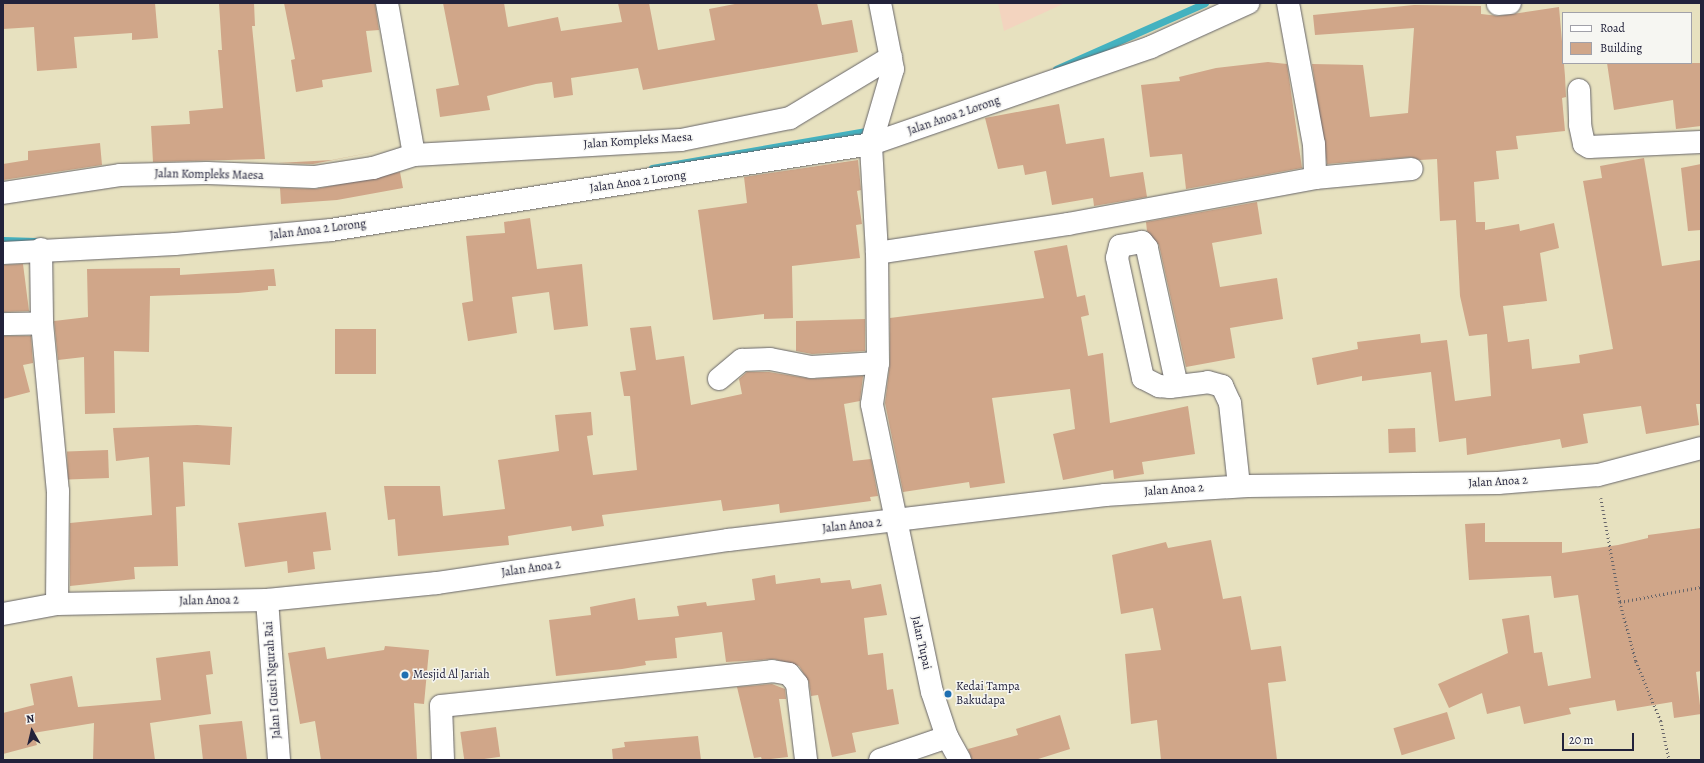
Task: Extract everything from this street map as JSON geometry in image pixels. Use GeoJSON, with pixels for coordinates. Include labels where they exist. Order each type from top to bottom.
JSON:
{"type":"FeatureCollection","features":[{"type":"Feature","properties":{"kind":"street"},"geometry":{"type":"LineString","coordinates":[[387,3],[414,155]]}},
{"type":"Feature","properties":{"kind":"street"},"geometry":{"type":"LineString","coordinates":[[880,3],[892,63]]}},
{"type":"Feature","properties":{"kind":"street","name":"Jalan Anoa 2 Lorong"},"geometry":{"type":"LineString","coordinates":[[3,253],[41,249],[175,244],[331,230],[871,144],[1151,47],[1248,3]]}},
{"type":"Feature","properties":{"kind":"street"},"geometry":{"type":"LineString","coordinates":[[1288,3],[1314,144],[1315,178]]}},
{"type":"Feature","properties":{"kind":"street","name":"Jalan Kompleks Maesa"},"geometry":{"type":"LineString","coordinates":[[3,193],[120,175],[207,173],[314,177],[373,168],[414,155],[681,140],[790,118],[892,63]]}},
{"type":"Feature","properties":{"kind":"street","name":"Jalan Tupai"},"geometry":{"type":"LineString","coordinates":[[892,63],[871,144],[877,254],[878,363],[872,404],[894,521],[930,685],[947,737],[960,760]]}},
{"type":"Feature","properties":{"kind":"street"},"geometry":{"type":"LineString","coordinates":[[1579,90],[1580,125],[1584,144],[1589,146],[1701,142]]}},
{"type":"Feature","properties":{"kind":"street"},"geometry":{"type":"LineString","coordinates":[[877,254],[1068,224],[1315,178],[1412,169]]}},
{"type":"Feature","properties":{"kind":"street"},"geometry":{"type":"LineString","coordinates":[[1177,386],[1146,245],[1120,246],[1117,258],[1143,378],[1159,386],[1177,386],[1208,382],[1227,392],[1239,486]]}},
{"type":"Feature","properties":{"kind":"street"},"geometry":{"type":"LineString","coordinates":[[41,249],[42,323],[58,490],[57,604]]}},
{"type":"Feature","properties":{"kind":"street"},"geometry":{"type":"LineString","coordinates":[[3,324],[42,323]]}},
{"type":"Feature","properties":{"kind":"street"},"geometry":{"type":"LineString","coordinates":[[719,379],[742,360],[770,359],[811,367],[878,363]]}},
{"type":"Feature","properties":{"kind":"street","name":"Jalan Anoa 2"},"geometry":{"type":"LineString","coordinates":[[3,614],[57,604],[267,600],[437,583],[728,540],[1105,495],[1239,486],[1498,483],[1598,475],[1701,448]]}},
{"type":"Feature","properties":{"kind":"street","name":"Jalan I Gusti Ngurah Rai"},"geometry":{"type":"LineString","coordinates":[[267,600],[279,760]]}},
{"type":"Feature","properties":{"kind":"street"},"geometry":{"type":"LineString","coordinates":[[443,760],[441,706],[772,671],[789,674],[797,684],[806,760]]}},
{"type":"Feature","properties":{"kind":"street"},"geometry":{"type":"LineString","coordinates":[[880,760],[947,737]]}},
{"type":"Feature","properties":{"kind":"path"},"geometry":{"type":"LineString","coordinates":[[1598,475],[1605,537],[1620,602],[1636,661],[1661,721],[1669,760]]}},
{"type":"Feature","properties":{"kind":"path"},"geometry":{"type":"LineString","coordinates":[[1620,602],[1701,587]]}},
{"type":"Feature","properties":{"kind":"shaded area"},"geometry":{"type":"Polygon","coordinates":[[[998,3],[1065,3],[1004,31],[998,3]]]}},
{"type":"Feature","properties":{"kind":"building"},"geometry":{"type":"Polygon","coordinates":[[[3,3],[155,3],[158,38],[132,40],[132,33],[74,37],[77,68],[37,71],[34,27],[3,29],[3,3]]]}},
{"type":"Feature","properties":{"kind":"building"},"geometry":{"type":"Polygon","coordinates":[[[219,3],[254,3],[255,26],[252,26],[265,159],[153,162],[151,126],[190,124],[189,111],[223,108],[218,50],[222,50],[219,3]]]}},
{"type":"Feature","properties":{"kind":"building"},"geometry":{"type":"Polygon","coordinates":[[[284,3],[375,3],[379,30],[366,31],[372,72],[322,80],[323,87],[296,92],[291,60],[295,59],[284,3]]]}},
{"type":"Feature","properties":{"kind":"building"},"geometry":{"type":"Polygon","coordinates":[[[443,3],[504,3],[508,27],[558,17],[561,31],[622,22],[618,3],[649,3],[658,50],[715,40],[709,9],[740,3],[817,3],[822,25],[852,20],[858,52],[643,90],[638,68],[571,78],[573,95],[554,98],[552,82],[536,84],[487,96],[490,110],[440,117],[436,89],[459,85],[443,3]]]}},
{"type":"Feature","properties":{"kind":"building"},"geometry":{"type":"Polygon","coordinates":[[[1414,5],[1481,6],[1481,14],[1499,16],[1559,7],[1562,64],[1564,64],[1565,76],[1566,97],[1562,98],[1565,131],[1516,136],[1518,149],[1496,151],[1499,179],[1474,182],[1476,222],[1485,222],[1485,230],[1519,224],[1520,231],[1554,223],[1559,248],[1540,253],[1547,301],[1503,306],[1508,342],[1529,339],[1532,369],[1580,363],[1579,355],[1613,349],[1583,181],[1602,178],[1600,166],[1644,158],[1662,266],[1701,260],[1701,404],[1696,404],[1699,425],[1646,434],[1641,406],[1583,414],[1588,443],[1562,448],[1560,439],[1467,455],[1466,438],[1439,442],[1431,372],[1362,381],[1362,376],[1317,385],[1312,358],[1358,349],[1357,342],[1420,334],[1421,343],[1447,340],[1455,401],[1491,396],[1487,334],[1469,336],[1460,296],[1456,220],[1440,221],[1437,159],[1420,160],[1411,157],[1327,164],[1312,64],[1363,65],[1370,117],[1408,113],[1414,28],[1315,35],[1313,15],[1414,5]]]}},
{"type":"Feature","properties":{"kind":"building"},"geometry":{"type":"Polygon","coordinates":[[[1268,62],[1287,64],[1302,168],[1186,189],[1182,154],[1150,157],[1141,85],[1180,81],[1179,77],[1216,68],[1268,62]]]}},
{"type":"Feature","properties":{"kind":"building"},"geometry":{"type":"Polygon","coordinates":[[[1701,63],[1701,126],[1676,129],[1673,100],[1614,110],[1607,64],[1701,63]]]}},
{"type":"Feature","properties":{"kind":"building"},"geometry":{"type":"Polygon","coordinates":[[[1059,104],[1066,144],[1104,138],[1110,177],[1143,172],[1147,197],[1094,206],[1093,198],[1052,205],[1046,171],[1025,175],[1023,165],[998,169],[985,118],[1059,104]]]}},
{"type":"Feature","properties":{"kind":"building"},"geometry":{"type":"Polygon","coordinates":[[[100,143],[102,165],[3,180],[3,164],[28,160],[28,151],[100,143]]]}},
{"type":"Feature","properties":{"kind":"building"},"geometry":{"type":"Polygon","coordinates":[[[394,148],[313,164],[278,163],[332,160],[394,148]]]}},
{"type":"Feature","properties":{"kind":"building"},"geometry":{"type":"Polygon","coordinates":[[[858,160],[861,190],[857,191],[862,224],[856,225],[860,258],[792,266],[793,318],[764,319],[764,314],[713,320],[698,210],[747,203],[744,177],[858,160]]]}},
{"type":"Feature","properties":{"kind":"building"},"geometry":{"type":"Polygon","coordinates":[[[1701,164],[1701,230],[1688,231],[1681,168],[1701,164]]]}},
{"type":"Feature","properties":{"kind":"building"},"geometry":{"type":"Polygon","coordinates":[[[400,172],[403,188],[337,200],[281,204],[280,188],[316,189],[400,172]]]}},
{"type":"Feature","properties":{"kind":"building"},"geometry":{"type":"Polygon","coordinates":[[[1257,202],[1262,234],[1212,243],[1220,287],[1277,278],[1283,319],[1230,328],[1235,358],[1186,367],[1159,245],[1147,231],[1146,222],[1257,202]]]}},
{"type":"Feature","properties":{"kind":"building"},"geometry":{"type":"Polygon","coordinates":[[[530,218],[537,269],[582,264],[588,326],[554,330],[549,292],[512,297],[517,333],[468,341],[462,303],[473,301],[466,236],[505,233],[504,222],[530,218]]]}},
{"type":"Feature","properties":{"kind":"building"},"geometry":{"type":"Polygon","coordinates":[[[1067,245],[1077,297],[1085,295],[1089,315],[1081,317],[1088,356],[1103,353],[1110,423],[1188,406],[1195,454],[1142,462],[1144,474],[1114,479],[1113,470],[1063,480],[1053,434],[1075,429],[1070,389],[992,398],[1005,483],[970,488],[969,482],[903,492],[885,403],[890,363],[890,318],[1044,298],[1034,251],[1067,245]]]}},
{"type":"Feature","properties":{"kind":"building"},"geometry":{"type":"Polygon","coordinates":[[[23,264],[29,311],[3,312],[3,265],[23,264]]]}},
{"type":"Feature","properties":{"kind":"building"},"geometry":{"type":"Polygon","coordinates":[[[180,268],[180,275],[274,269],[276,286],[268,286],[268,290],[238,293],[150,296],[149,352],[114,351],[115,413],[85,414],[84,357],[58,360],[54,321],[88,317],[87,269],[180,268]]]}},
{"type":"Feature","properties":{"kind":"building"},"geometry":{"type":"Polygon","coordinates":[[[865,319],[865,351],[812,354],[796,351],[796,321],[865,319]]]}},
{"type":"Feature","properties":{"kind":"building"},"geometry":{"type":"Polygon","coordinates":[[[651,326],[656,360],[684,356],[691,405],[742,394],[739,379],[747,372],[769,372],[812,379],[863,376],[860,401],[844,404],[853,461],[871,459],[878,496],[870,497],[871,501],[780,513],[779,504],[723,511],[721,500],[602,515],[604,526],[572,531],[571,526],[508,536],[509,545],[398,556],[395,519],[388,520],[384,486],[440,486],[443,516],[505,509],[498,460],[559,451],[555,415],[591,412],[593,435],[587,436],[593,475],[637,470],[630,396],[624,396],[620,372],[636,370],[630,328],[651,326]]]}},
{"type":"Feature","properties":{"kind":"building"},"geometry":{"type":"Polygon","coordinates":[[[335,329],[376,329],[376,374],[335,374],[335,329]]]}},
{"type":"Feature","properties":{"kind":"building"},"geometry":{"type":"Polygon","coordinates":[[[3,336],[31,336],[33,363],[23,365],[30,392],[3,399],[3,336]]]}},
{"type":"Feature","properties":{"kind":"building"},"geometry":{"type":"Polygon","coordinates":[[[197,425],[232,427],[230,465],[183,462],[185,506],[176,507],[178,566],[134,567],[135,579],[70,586],[70,523],[152,515],[149,457],[116,461],[113,428],[197,425]]]}},
{"type":"Feature","properties":{"kind":"building"},"geometry":{"type":"Polygon","coordinates":[[[1415,428],[1416,452],[1389,453],[1388,429],[1415,428]]]}},
{"type":"Feature","properties":{"kind":"building"},"geometry":{"type":"Polygon","coordinates":[[[108,450],[109,478],[68,479],[67,451],[108,450]]]}},
{"type":"Feature","properties":{"kind":"building"},"geometry":{"type":"Polygon","coordinates":[[[326,512],[331,550],[313,552],[315,569],[288,573],[287,561],[245,567],[238,523],[326,512]]]}},
{"type":"Feature","properties":{"kind":"building"},"geometry":{"type":"Polygon","coordinates":[[[1485,523],[1485,542],[1562,542],[1562,553],[1618,545],[1648,538],[1648,535],[1701,528],[1701,671],[1696,672],[1701,714],[1674,718],[1672,702],[1617,711],[1615,700],[1569,708],[1571,714],[1524,724],[1520,706],[1487,714],[1482,693],[1449,708],[1438,684],[1508,653],[1502,619],[1529,615],[1534,653],[1542,652],[1548,686],[1591,678],[1578,595],[1554,598],[1551,576],[1469,580],[1465,524],[1485,523]]]}},
{"type":"Feature","properties":{"kind":"building"},"geometry":{"type":"Polygon","coordinates":[[[1211,540],[1223,599],[1241,596],[1251,650],[1281,646],[1286,681],[1268,683],[1277,760],[1161,760],[1157,720],[1131,724],[1125,654],[1161,650],[1153,608],[1121,614],[1112,555],[1166,542],[1168,548],[1211,540]]]}},
{"type":"Feature","properties":{"kind":"building"},"geometry":{"type":"Polygon","coordinates":[[[775,575],[776,584],[820,578],[821,583],[850,580],[852,589],[881,584],[887,615],[864,618],[868,655],[883,653],[887,690],[893,689],[899,724],[852,733],[856,752],[832,757],[818,695],[811,696],[809,682],[799,666],[774,659],[726,662],[722,632],[675,638],[677,658],[645,661],[646,665],[622,669],[556,676],[549,620],[591,615],[590,607],[635,598],[638,620],[679,616],[677,606],[706,602],[707,606],[755,600],[752,579],[775,575]]]}},
{"type":"Feature","properties":{"kind":"building"},"geometry":{"type":"Polygon","coordinates":[[[385,646],[429,650],[424,704],[414,703],[417,760],[321,760],[315,721],[300,724],[288,653],[325,647],[327,659],[384,650],[385,646]]]}},
{"type":"Feature","properties":{"kind":"building"},"geometry":{"type":"Polygon","coordinates":[[[210,651],[213,674],[206,675],[211,714],[150,723],[155,760],[93,760],[94,723],[33,733],[37,745],[3,754],[3,713],[34,705],[30,684],[72,676],[78,707],[161,700],[156,658],[210,651]]]}},
{"type":"Feature","properties":{"kind":"building"},"geometry":{"type":"Polygon","coordinates":[[[772,684],[785,689],[786,699],[779,699],[788,757],[762,760],[761,757],[754,758],[737,687],[772,684]]]}},
{"type":"Feature","properties":{"kind":"building"},"geometry":{"type":"Polygon","coordinates":[[[1447,712],[1455,739],[1402,755],[1393,728],[1447,712]]]}},
{"type":"Feature","properties":{"kind":"building"},"geometry":{"type":"Polygon","coordinates":[[[1060,715],[1070,749],[1035,760],[972,760],[968,749],[1018,735],[1016,729],[1060,715]]]}},
{"type":"Feature","properties":{"kind":"building"},"geometry":{"type":"Polygon","coordinates":[[[242,721],[247,760],[203,760],[199,725],[242,721]]]}},
{"type":"Feature","properties":{"kind":"building"},"geometry":{"type":"Polygon","coordinates":[[[496,727],[500,757],[464,760],[460,732],[496,727]]]}},
{"type":"Feature","properties":{"kind":"building"},"geometry":{"type":"Polygon","coordinates":[[[698,736],[701,760],[613,760],[612,749],[625,747],[624,742],[698,736]]]}},
{"type":"Feature","properties":{"kind":"waterway"},"geometry":{"type":"LineString","coordinates":[[1056,69],[1205,3]]}},
{"type":"Feature","properties":{"kind":"waterway"},"geometry":{"type":"LineString","coordinates":[[652,168],[872,130]]}},
{"type":"Feature","properties":{"kind":"waterway"},"geometry":{"type":"LineString","coordinates":[[3,240],[35,241]]}},
{"type":"Feature","properties":{"kind":"place","name":"Mesjid Al Jariah"},"geometry":{"type":"Point","coordinates":[405,675]}},
{"type":"Feature","properties":{"kind":"place","name":"Kedai Tampa Bakudapa"},"geometry":{"type":"Point","coordinates":[948,694]}}]}
